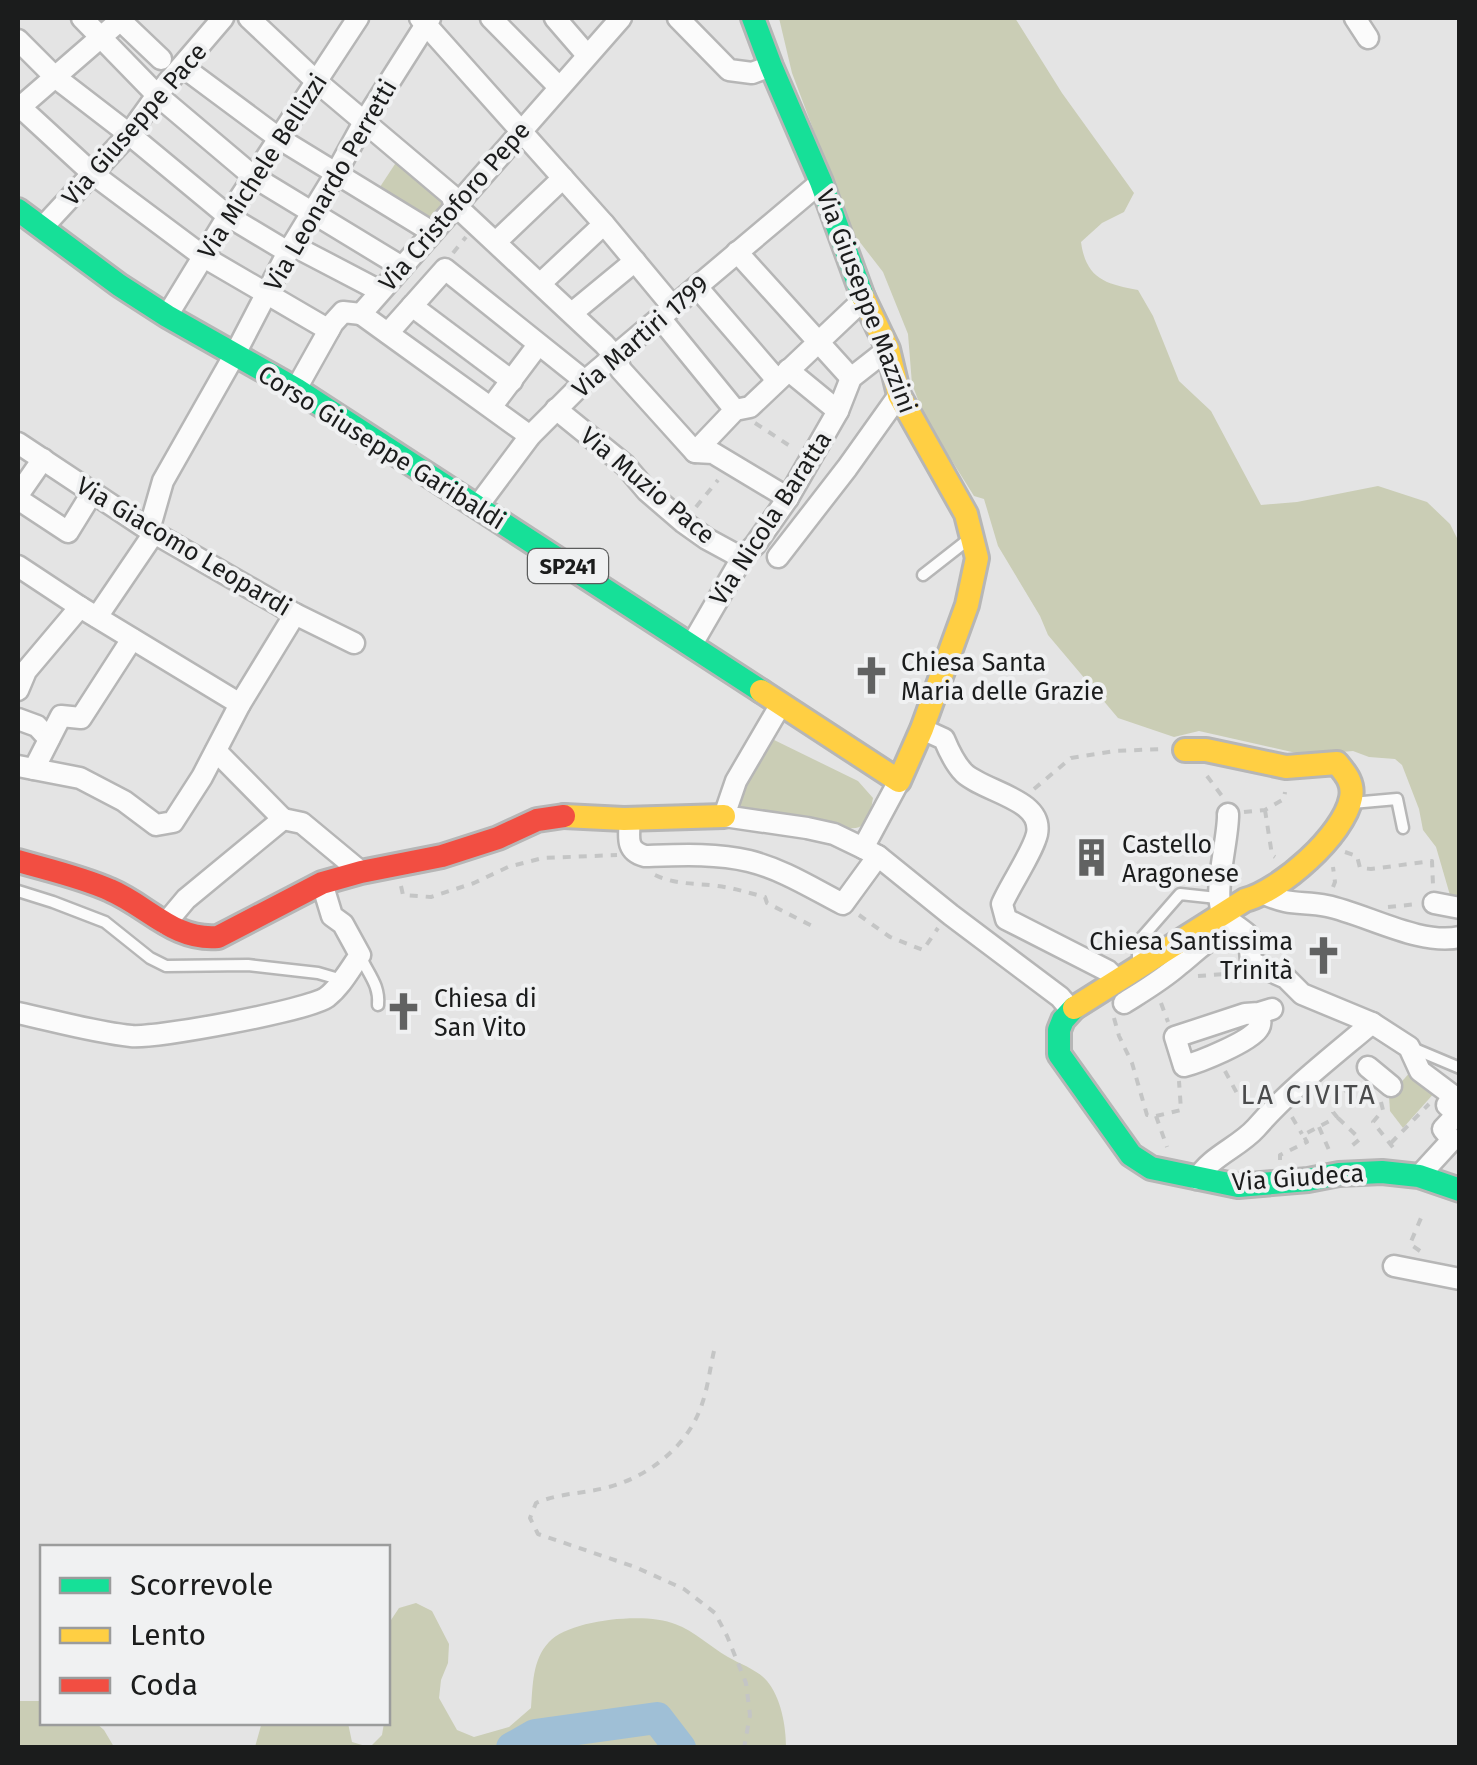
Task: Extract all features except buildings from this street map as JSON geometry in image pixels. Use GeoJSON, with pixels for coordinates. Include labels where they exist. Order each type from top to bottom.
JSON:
{"type":"FeatureCollection","features":[{"type":"Feature","properties":{"kind":"main road","name":"Via Giuseppe Mazzini"},"geometry":{"type":"LineString","coordinates":[[754,18],[864,299],[888,349],[899,395],[966,514],[974,536],[977,558],[971,590],[922,728],[898,781]]}},
{"type":"Feature","properties":{"kind":"main road","name":"Corso Giuseppe Garibaldi"},"geometry":{"type":"LineString","coordinates":[[18,210],[119,285],[296,389],[898,781]]}},
{"type":"Feature","properties":{"kind":"main road"},"geometry":{"type":"LineString","coordinates":[[1072,1010],[1120,992],[1145,976],[1226,912],[1264,891],[1325,847],[1351,804],[1351,786],[1343,767],[1337,764],[1286,767],[1206,750],[1186,750]]}},
{"type":"Feature","properties":{"kind":"main road"},"geometry":{"type":"LineString","coordinates":[[18,861],[118,892],[165,924],[199,940],[218,938],[322,883],[472,847],[537,820],[566,816],[724,816]]}},
{"type":"Feature","properties":{"kind":"main road","name":"Via Giudeca"},"geometry":{"type":"LineString","coordinates":[[1072,1010],[1058,1031],[1059,1054],[1131,1154],[1151,1168],[1238,1186],[1382,1172],[1419,1176],[1460,1190]]}},
{"type":"Feature","properties":{"kind":"street"},"geometry":{"type":"LineString","coordinates":[[82,18],[157,95],[254,177],[402,267]]}},
{"type":"Feature","properties":{"kind":"street","name":"Via Giuseppe Pace"},"geometry":{"type":"LineString","coordinates":[[42,228],[129,134],[223,18]]}},
{"type":"Feature","properties":{"kind":"street"},"geometry":{"type":"LineString","coordinates":[[249,18],[316,81],[450,195],[572,313],[615,356],[622,370],[695,452],[713,453],[788,498]]}},
{"type":"Feature","properties":{"kind":"street","name":"Via Michele Bellizzi"},"geometry":{"type":"LineString","coordinates":[[168,316],[228,216],[358,18]]}},
{"type":"Feature","properties":{"kind":"street"},"geometry":{"type":"LineString","coordinates":[[490,18],[559,88]]}},
{"type":"Feature","properties":{"kind":"street"},"geometry":{"type":"LineString","coordinates":[[555,18],[587,55]]}},
{"type":"Feature","properties":{"kind":"street"},"geometry":{"type":"LineString","coordinates":[[678,18],[729,70],[752,73],[771,66]]}},
{"type":"Feature","properties":{"kind":"street"},"geometry":{"type":"LineString","coordinates":[[1355,18],[1368,38]]}},
{"type":"Feature","properties":{"kind":"street"},"geometry":{"type":"LineString","coordinates":[[162,59],[121,19],[18,107],[92,174],[204,257],[329,330],[296,389]]}},
{"type":"Feature","properties":{"kind":"street","name":"Via Cristoforo Pepe"},"geometry":{"type":"LineString","coordinates":[[329,330],[343,312],[362,314],[618,19]]}},
{"type":"Feature","properties":{"kind":"street"},"geometry":{"type":"LineString","coordinates":[[425,20],[634,261],[735,410]]}},
{"type":"Feature","properties":{"kind":"street","name":"Via Leonardo Perretti"},"geometry":{"type":"LineString","coordinates":[[18,690],[26,671],[88,612],[151,532],[163,481],[290,248],[425,20]]}},
{"type":"Feature","properties":{"kind":"street"},"geometry":{"type":"LineString","coordinates":[[18,40],[55,78],[228,216],[380,291]]}},
{"type":"Feature","properties":{"kind":"street"},"geometry":{"type":"LineString","coordinates":[[183,67],[280,139],[432,232]]}},
{"type":"Feature","properties":{"kind":"street"},"geometry":{"type":"LineString","coordinates":[[496,242],[563,178]]}},
{"type":"Feature","properties":{"kind":"street","name":"Via Martiri 1799"},"geometry":{"type":"LineString","coordinates":[[478,508],[530,436],[584,381],[821,182]]}},
{"type":"Feature","properties":{"kind":"street"},"geometry":{"type":"LineString","coordinates":[[541,283],[604,224]]}},
{"type":"Feature","properties":{"kind":"street"},"geometry":{"type":"LineString","coordinates":[[737,252],[851,378],[888,349]]}},
{"type":"Feature","properties":{"kind":"street"},"geometry":{"type":"LineString","coordinates":[[572,313],[634,261]]}},
{"type":"Feature","properties":{"kind":"street"},"geometry":{"type":"LineString","coordinates":[[388,333],[445,269],[584,381]]}},
{"type":"Feature","properties":{"kind":"street"},"geometry":{"type":"LineString","coordinates":[[697,287],[782,375],[838,411]]}},
{"type":"Feature","properties":{"kind":"street"},"geometry":{"type":"LineString","coordinates":[[695,452],[735,410],[750,407],[864,299]]}},
{"type":"Feature","properties":{"kind":"street"},"geometry":{"type":"LineString","coordinates":[[412,306],[512,381]]}},
{"type":"Feature","properties":{"kind":"street"},"geometry":{"type":"LineString","coordinates":[[362,314],[530,436]]}},
{"type":"Feature","properties":{"kind":"street"},"geometry":{"type":"LineString","coordinates":[[492,406],[538,345]]}},
{"type":"Feature","properties":{"kind":"street","name":"Via Nicola Baratta"},"geometry":{"type":"LineString","coordinates":[[691,646],[742,558],[788,498],[838,411],[851,378]]}},
{"type":"Feature","properties":{"kind":"street"},"geometry":{"type":"LineString","coordinates":[[778,557],[899,395]]}},
{"type":"Feature","properties":{"kind":"street","name":"Via Muzio Pace"},"geometry":{"type":"LineString","coordinates":[[556,409],[625,465],[647,491],[683,522],[742,558]]}},
{"type":"Feature","properties":{"kind":"street","name":"Via Giacomo Leopardi"},"geometry":{"type":"LineString","coordinates":[[18,443],[151,532],[354,643]]}},
{"type":"Feature","properties":{"kind":"street"},"geometry":{"type":"LineString","coordinates":[[42,459],[18,497],[68,532],[92,493]]}},
{"type":"Feature","properties":{"kind":"street"},"geometry":{"type":"LineString","coordinates":[[18,566],[240,704]]}},
{"type":"Feature","properties":{"kind":"street"},"geometry":{"type":"LineString","coordinates":[[132,639],[82,718],[61,716],[49,740],[26,767],[80,778],[124,801],[156,825],[173,822],[295,614]]}},
{"type":"Feature","properties":{"kind":"street"},"geometry":{"type":"LineString","coordinates":[[781,704],[736,781],[724,816],[807,828],[870,846],[1072,1010]]}},
{"type":"Feature","properties":{"kind":"street"},"geometry":{"type":"LineString","coordinates":[[18,719],[38,726],[49,740]]}},
{"type":"Feature","properties":{"kind":"street"},"geometry":{"type":"LineString","coordinates":[[922,728],[944,740],[964,773],[1021,803],[1036,818],[1037,834],[1004,899],[1003,915],[1108,971],[1120,992]]}},
{"type":"Feature","properties":{"kind":"street"},"geometry":{"type":"LineString","coordinates":[[216,750],[283,819],[302,823],[361,872]]}},
{"type":"Feature","properties":{"kind":"street"},"geometry":{"type":"LineString","coordinates":[[634,819],[626,847],[635,853],[752,862],[798,879],[843,904],[898,781]]}},
{"type":"Feature","properties":{"kind":"street"},"geometry":{"type":"LineString","coordinates":[[1145,976],[1180,965],[1226,912],[1228,814]]}},
{"type":"Feature","properties":{"kind":"street"},"geometry":{"type":"LineString","coordinates":[[165,924],[186,899],[283,819]]}},
{"type":"Feature","properties":{"kind":"street"},"geometry":{"type":"LineString","coordinates":[[18,1014],[135,1037],[188,1030],[324,999],[343,981],[360,954],[343,924],[332,916],[322,883]]}},
{"type":"Feature","properties":{"kind":"street"},"geometry":{"type":"LineString","coordinates":[[1264,891],[1280,902],[1327,906],[1437,939],[1460,938]]}},
{"type":"Feature","properties":{"kind":"street"},"geometry":{"type":"LineString","coordinates":[[1434,903],[1460,908]]}},
{"type":"Feature","properties":{"kind":"street"},"geometry":{"type":"LineString","coordinates":[[1226,912],[1249,936],[1251,962],[1286,978],[1302,994],[1372,1023],[1409,1047],[1420,1071],[1452,1096],[1447,1105],[1456,1114],[1443,1130],[1452,1140],[1419,1176]]}},
{"type":"Feature","properties":{"kind":"street"},"geometry":{"type":"LineString","coordinates":[[1269,1010],[1255,1032],[1184,1066],[1175,1038],[1245,1014],[1269,1010],[1302,994]]}},
{"type":"Feature","properties":{"kind":"street"},"geometry":{"type":"LineString","coordinates":[[1198,1179],[1206,1167],[1256,1128],[1291,1091],[1372,1023]]}},
{"type":"Feature","properties":{"kind":"street"},"geometry":{"type":"LineString","coordinates":[[1368,1067],[1388,1094]]}},
{"type":"Feature","properties":{"kind":"street"},"geometry":{"type":"LineString","coordinates":[[1394,1266],[1460,1279]]}},
{"type":"Feature","properties":{"kind":"lane"},"geometry":{"type":"LineString","coordinates":[[923,575],[974,536]]}},
{"type":"Feature","properties":{"kind":"lane"},"geometry":{"type":"LineString","coordinates":[[1351,804],[1398,798],[1402,828]]}},
{"type":"Feature","properties":{"kind":"lane"},"geometry":{"type":"LineString","coordinates":[[18,891],[105,922],[166,966],[248,965],[343,981]]}},
{"type":"Feature","properties":{"kind":"lane"},"geometry":{"type":"LineString","coordinates":[[1145,976],[1138,942],[1180,894],[1226,912]]}},
{"type":"Feature","properties":{"kind":"lane"},"geometry":{"type":"LineString","coordinates":[[360,954],[374,979],[378,1005]]}},
{"type":"Feature","properties":{"kind":"lane"},"geometry":{"type":"LineString","coordinates":[[1409,1047],[1460,1068]]}},
{"type":"Feature","properties":{"kind":"path"},"geometry":{"type":"LineString","coordinates":[[445,269],[476,224]]}},
{"type":"Feature","properties":{"kind":"path"},"geometry":{"type":"LineString","coordinates":[[735,410],[810,458]]}},
{"type":"Feature","properties":{"kind":"path"},"geometry":{"type":"LineString","coordinates":[[683,522],[719,481],[695,452]]}},
{"type":"Feature","properties":{"kind":"path"},"geometry":{"type":"LineString","coordinates":[[1021,803],[1071,758],[1116,750],[1186,750],[1184,757],[1220,792],[1228,814],[1265,810],[1284,799],[1286,767]]}},
{"type":"Feature","properties":{"kind":"path"},"geometry":{"type":"LineString","coordinates":[[1264,891],[1275,855],[1265,810]]}},
{"type":"Feature","properties":{"kind":"path"},"geometry":{"type":"LineString","coordinates":[[397,866],[403,895],[431,896],[543,858],[610,857],[626,847]]}},
{"type":"Feature","properties":{"kind":"path"},"geometry":{"type":"LineString","coordinates":[[626,847],[629,858],[657,876],[688,886],[737,889],[764,898],[767,904],[816,928]]}},
{"type":"Feature","properties":{"kind":"path"},"geometry":{"type":"LineString","coordinates":[[1325,847],[1357,856],[1360,868],[1432,862],[1434,903],[1399,904]]}},
{"type":"Feature","properties":{"kind":"path"},"geometry":{"type":"LineString","coordinates":[[1325,847],[1335,882],[1327,906]]}},
{"type":"Feature","properties":{"kind":"path"},"geometry":{"type":"LineString","coordinates":[[526,852],[529,862]]}},
{"type":"Feature","properties":{"kind":"path"},"geometry":{"type":"LineString","coordinates":[[1141,875],[1180,894]]}},
{"type":"Feature","properties":{"kind":"path"},"geometry":{"type":"LineString","coordinates":[[843,904],[890,937],[923,950],[938,928]]}},
{"type":"Feature","properties":{"kind":"path"},"geometry":{"type":"LineString","coordinates":[[1180,965],[1186,976],[1266,968]]}},
{"type":"Feature","properties":{"kind":"path"},"geometry":{"type":"LineString","coordinates":[[1145,976],[1175,1038]]}},
{"type":"Feature","properties":{"kind":"path"},"geometry":{"type":"LineString","coordinates":[[1120,992],[1114,1020],[1147,1115],[1180,1110],[1179,1074],[1184,1066]]}},
{"type":"Feature","properties":{"kind":"path"},"geometry":{"type":"LineString","coordinates":[[1215,1054],[1240,1097]]}},
{"type":"Feature","properties":{"kind":"path"},"geometry":{"type":"LineString","coordinates":[[1319,1127],[1334,1156],[1360,1139],[1332,1112],[1368,1067]]}},
{"type":"Feature","properties":{"kind":"path"},"geometry":{"type":"LineString","coordinates":[[1391,1142],[1452,1096]]}},
{"type":"Feature","properties":{"kind":"path"},"geometry":{"type":"LineString","coordinates":[[1280,1158],[1280,1154],[1306,1142],[1303,1135],[1336,1117]]}},
{"type":"Feature","properties":{"kind":"path"},"geometry":{"type":"LineString","coordinates":[[1420,1218],[1410,1244],[1427,1256],[1422,1270]]}},
{"type":"Feature","properties":{"kind":"path"},"geometry":{"type":"LineString","coordinates":[[714,1350],[702,1406],[683,1441],[646,1472],[606,1488],[556,1495],[536,1503],[530,1518],[538,1534],[634,1566],[684,1589],[714,1613],[746,1682],[750,1715],[744,1748]]}},
{"type":"Feature","properties":{"kind":"green space"},"geometry":{"type":"Polygon","coordinates":[[[779,18],[1015,18],[1062,93],[1134,193],[1124,212],[1102,223],[1081,242],[1088,264],[1099,278],[1138,290],[1179,381],[1211,411],[1261,505],[1378,486],[1427,502],[1450,524],[1460,544],[1459,904],[1452,902],[1436,847],[1423,830],[1402,765],[1395,759],[1353,751],[1305,755],[1199,731],[1174,737],[1118,718],[1048,635],[998,546],[984,499],[974,496],[925,418],[912,384],[908,334],[883,272],[852,232],[792,73],[779,18]]]}},
{"type":"Feature","properties":{"kind":"green space"},"geometry":{"type":"Polygon","coordinates":[[[397,161],[448,202],[428,224],[376,193],[397,161]]]}},
{"type":"Feature","properties":{"kind":"green space"},"geometry":{"type":"Polygon","coordinates":[[[768,737],[858,781],[873,798],[864,823],[839,828],[737,809],[739,787],[768,737]]]}},
{"type":"Feature","properties":{"kind":"green space"},"geometry":{"type":"Polygon","coordinates":[[[1412,1070],[1436,1091],[1403,1128],[1390,1111],[1389,1096],[1412,1070]]]}},
{"type":"Feature","properties":{"kind":"green space"},"geometry":{"type":"Polygon","coordinates":[[[416,1603],[432,1611],[449,1644],[439,1698],[457,1730],[474,1737],[509,1727],[531,1708],[539,1657],[559,1634],[591,1623],[628,1618],[662,1620],[682,1627],[763,1677],[779,1704],[786,1747],[370,1747],[382,1735],[384,1725],[390,1725],[390,1622],[399,1608],[416,1603]]]}},
{"type":"Feature","properties":{"kind":"green space"},"geometry":{"type":"Polygon","coordinates":[[[18,1701],[40,1701],[40,1725],[98,1725],[114,1747],[18,1747],[18,1701]]]}},
{"type":"Feature","properties":{"kind":"green space"},"geometry":{"type":"Polygon","coordinates":[[[261,1725],[348,1725],[352,1742],[369,1747],[255,1747],[261,1725]]]}},
{"type":"Feature","properties":{"kind":"waterway"},"geometry":{"type":"LineString","coordinates":[[512,1748],[535,1735],[657,1718],[680,1748]]}},
{"type":"Feature","properties":{"kind":"traffic: fast"},"geometry":{"type":"LineString","coordinates":[[753,18],[821,182],[863,297]]}},
{"type":"Feature","properties":{"kind":"traffic: fast"},"geometry":{"type":"LineString","coordinates":[[18,210],[119,285],[296,389],[761,691]]}},
{"type":"Feature","properties":{"kind":"traffic: fast"},"geometry":{"type":"LineString","coordinates":[[1074,1008],[1059,1030],[1059,1054],[1131,1155],[1151,1168],[1238,1186],[1382,1172],[1419,1176],[1460,1190]]}},
{"type":"Feature","properties":{"kind":"traffic: slow"},"geometry":{"type":"LineString","coordinates":[[761,691],[899,781],[967,605],[977,558],[966,514],[899,395],[888,349],[863,297]]}},
{"type":"Feature","properties":{"kind":"traffic: slow"},"geometry":{"type":"LineString","coordinates":[[1074,1008],[1292,874],[1324,844],[1346,813],[1352,793],[1337,763],[1286,767],[1206,750],[1185,750]]}},
{"type":"Feature","properties":{"kind":"traffic: slow"},"geometry":{"type":"LineString","coordinates":[[564,816],[724,816]]}},
{"type":"Feature","properties":{"kind":"traffic: jam"},"geometry":{"type":"LineString","coordinates":[[18,861],[110,890],[188,934],[218,937],[322,883],[442,856],[498,838],[537,820],[564,816]]}},
{"type":"Feature","properties":{"kind":"place","name":"Chiesa Santa Maria delle Grazie"},"geometry":{"type":"Point","coordinates":[871,676]}},
{"type":"Feature","properties":{"kind":"place","name":"Castello Aragonese"},"geometry":{"type":"Point","coordinates":[1092,858]}},
{"type":"Feature","properties":{"kind":"place","name":"Chiesa Santissima Trinità"},"geometry":{"type":"Point","coordinates":[1323,955]}},
{"type":"Feature","properties":{"kind":"place","name":"Chiesa di San Vito"},"geometry":{"type":"Point","coordinates":[404,1012]}},
{"type":"Feature","properties":{"kind":"district","name":"LA CIVITA"},"geometry":{"type":"Point","coordinates":[1309,1094]}}]}
